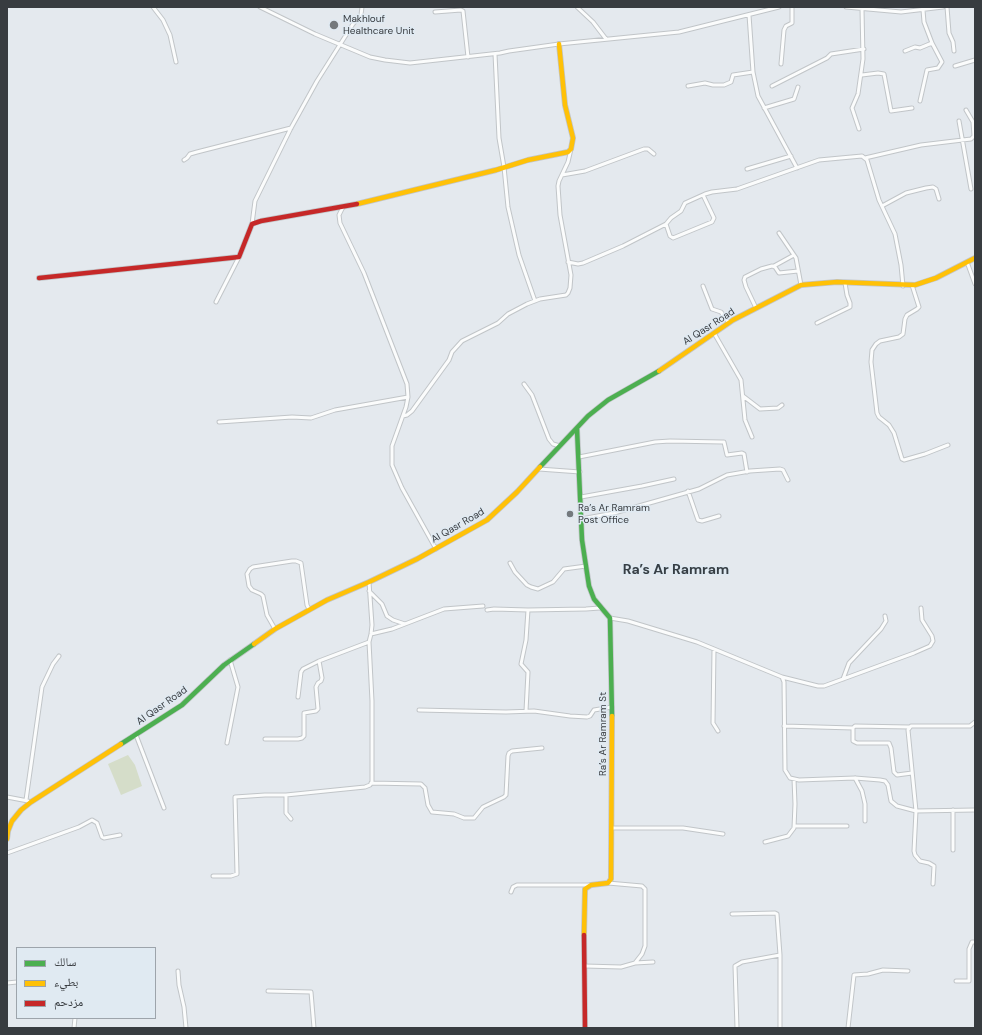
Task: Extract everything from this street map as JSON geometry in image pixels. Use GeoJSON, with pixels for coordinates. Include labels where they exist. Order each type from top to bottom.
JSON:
{"type":"FeatureCollection","features":[{"type":"Feature","properties":{"kind":"street"},"geometry":{"type":"LineString","coordinates":[[153,7],[163,20],[170,35],[176,62]]}},
{"type":"Feature","properties":{"kind":"street"},"geometry":{"type":"LineString","coordinates":[[260,7],[315,34],[370,57],[399,62],[421,62],[468,57],[559,44],[678,32],[779,7]]}},
{"type":"Feature","properties":{"kind":"street"},"geometry":{"type":"LineString","coordinates":[[216,302],[239,257],[252,224],[255,201],[291,128],[317,81],[353,24],[361,15],[362,7]]}},
{"type":"Feature","properties":{"kind":"street"},"geometry":{"type":"LineString","coordinates":[[577,7],[593,22],[606,39]]}},
{"type":"Feature","properties":{"kind":"street"},"geometry":{"type":"LineString","coordinates":[[781,64],[784,30],[786,26],[792,23],[792,7]]}},
{"type":"Feature","properties":{"kind":"street"},"geometry":{"type":"LineString","coordinates":[[846,7],[901,12],[941,7]]}},
{"type":"Feature","properties":{"kind":"street"},"geometry":{"type":"LineString","coordinates":[[947,7],[949,33],[953,42],[954,51]]}},
{"type":"Feature","properties":{"kind":"street"},"geometry":{"type":"LineString","coordinates":[[859,129],[852,108],[858,94],[862,75],[864,49],[862,9]]}},
{"type":"Feature","properties":{"kind":"street"},"geometry":{"type":"LineString","coordinates":[[920,101],[927,70],[938,68],[942,62],[932,43],[924,22],[923,10]]}},
{"type":"Feature","properties":{"kind":"street"},"geometry":{"type":"LineString","coordinates":[[435,12],[463,11],[468,57]]}},
{"type":"Feature","properties":{"kind":"street"},"geometry":{"type":"LineString","coordinates":[[749,15],[753,72],[758,96],[797,168]]}},
{"type":"Feature","properties":{"kind":"street"},"geometry":{"type":"LineString","coordinates":[[905,51],[915,47],[920,48],[932,43]]}},
{"type":"Feature","properties":{"kind":"street"},"geometry":{"type":"LineString","coordinates":[[403,416],[412,411],[460,343],[498,322],[508,314],[535,301],[568,293],[570,288],[570,275],[563,237],[558,186],[568,162],[574,138],[565,105],[559,44]]}},
{"type":"Feature","properties":{"kind":"street"},"geometry":{"type":"LineString","coordinates":[[772,86],[827,58],[830,54],[864,49]]}},
{"type":"Feature","properties":{"kind":"street"},"geometry":{"type":"LineString","coordinates":[[495,54],[499,138],[508,206],[519,255],[535,301]]}},
{"type":"Feature","properties":{"kind":"street"},"geometry":{"type":"LineString","coordinates":[[955,66],[975,60]]}},
{"type":"Feature","properties":{"kind":"street"},"geometry":{"type":"LineString","coordinates":[[688,86],[705,83],[718,86],[728,84],[731,82],[733,75],[753,72]]}},
{"type":"Feature","properties":{"kind":"street"},"geometry":{"type":"LineString","coordinates":[[862,75],[878,73],[884,74],[892,112],[912,108]]}},
{"type":"Feature","properties":{"kind":"street"},"geometry":{"type":"LineString","coordinates":[[764,108],[794,99],[798,87]]}},
{"type":"Feature","properties":{"kind":"street"},"geometry":{"type":"LineString","coordinates":[[568,262],[578,264],[583,263],[605,254],[666,224],[671,218],[681,211],[685,203],[712,192],[737,189],[819,160],[858,156],[864,156],[866,158],[921,145],[973,138],[974,121],[966,110]]}},
{"type":"Feature","properties":{"kind":"street"},"geometry":{"type":"LineString","coordinates":[[959,121],[971,189]]}},
{"type":"Feature","properties":{"kind":"street"},"geometry":{"type":"LineString","coordinates":[[184,160],[190,154],[291,128]]}},
{"type":"Feature","properties":{"kind":"street"},"geometry":{"type":"LineString","coordinates":[[252,224],[272,218],[342,207],[528,160],[568,152],[571,149]]}},
{"type":"Feature","properties":{"kind":"street"},"geometry":{"type":"LineString","coordinates":[[562,175],[585,171],[644,149],[648,149],[654,154]]}},
{"type":"Feature","properties":{"kind":"street"},"geometry":{"type":"LineString","coordinates":[[747,169],[790,156]]}},
{"type":"Feature","properties":{"kind":"street"},"geometry":{"type":"LineString","coordinates":[[866,158],[876,195],[891,224],[898,243],[903,286]]}},
{"type":"Feature","properties":{"kind":"street"},"geometry":{"type":"LineString","coordinates":[[882,206],[906,193],[933,187],[936,189],[939,199]]}},
{"type":"Feature","properties":{"kind":"street"},"geometry":{"type":"LineString","coordinates":[[666,224],[670,236],[673,238],[712,222],[714,218],[703,195]]}},
{"type":"Feature","properties":{"kind":"street"},"geometry":{"type":"LineString","coordinates":[[342,207],[339,214],[340,224],[364,273],[407,384],[408,397],[403,416],[393,440],[391,452],[392,465],[402,488],[436,549]]}},
{"type":"Feature","properties":{"kind":"street"},"geometry":{"type":"LineString","coordinates":[[779,233],[794,255],[801,285]]}},
{"type":"Feature","properties":{"kind":"street"},"geometry":{"type":"LineString","coordinates":[[756,308],[746,287],[744,278],[752,272],[761,268],[774,266],[794,255]]}},
{"type":"Feature","properties":{"kind":"street"},"geometry":{"type":"LineString","coordinates":[[39,278],[239,257]]}},
{"type":"Feature","properties":{"kind":"street","name":"Al Qasr Road"},"geometry":{"type":"LineString","coordinates":[[7,839],[12,821],[21,810],[31,802],[182,705],[230,660],[275,628],[339,594],[369,582],[436,549],[487,520],[539,470],[588,416],[608,400],[653,376],[729,323],[801,285],[845,283],[903,286],[912,285],[936,278],[975,258]]}},
{"type":"Feature","properties":{"kind":"street"},"geometry":{"type":"LineString","coordinates":[[967,262],[975,284]]}},
{"type":"Feature","properties":{"kind":"street"},"geometry":{"type":"LineString","coordinates":[[774,266],[779,273],[798,271]]}},
{"type":"Feature","properties":{"kind":"street"},"geometry":{"type":"LineString","coordinates":[[817,323],[850,307],[845,283]]}},
{"type":"Feature","properties":{"kind":"street"},"geometry":{"type":"LineString","coordinates":[[912,285],[919,306],[907,315],[903,334],[899,337],[880,341],[872,350],[871,362],[877,413],[894,432],[902,459],[904,460],[948,445]]}},
{"type":"Feature","properties":{"kind":"street"},"geometry":{"type":"LineString","coordinates":[[703,286],[712,309],[722,312],[729,323]]}},
{"type":"Feature","properties":{"kind":"street"},"geometry":{"type":"LineString","coordinates":[[714,333],[741,380],[745,420],[752,437]]}},
{"type":"Feature","properties":{"kind":"street"},"geometry":{"type":"LineString","coordinates":[[524,384],[532,395],[549,439],[553,444],[560,446]]}},
{"type":"Feature","properties":{"kind":"street"},"geometry":{"type":"LineString","coordinates":[[743,396],[760,409],[778,408],[782,405]]}},
{"type":"Feature","properties":{"kind":"street"},"geometry":{"type":"LineString","coordinates":[[219,422],[292,417],[311,418],[335,410],[408,397]]}},
{"type":"Feature","properties":{"kind":"street"},"geometry":{"type":"LineString","coordinates":[[577,429],[582,540],[590,593],[600,608],[610,618],[628,621],[714,649],[782,677],[821,686],[914,653],[932,644],[932,636],[922,620],[921,608]]}},
{"type":"Feature","properties":{"kind":"street"},"geometry":{"type":"LineString","coordinates":[[579,457],[655,442],[724,442],[727,455],[744,454],[747,472]]}},
{"type":"Feature","properties":{"kind":"street"},"geometry":{"type":"LineString","coordinates":[[581,519],[614,513],[699,489],[727,475],[780,468],[783,470],[788,480]]}},
{"type":"Feature","properties":{"kind":"street"},"geometry":{"type":"LineString","coordinates":[[539,470],[580,472]]}},
{"type":"Feature","properties":{"kind":"street"},"geometry":{"type":"LineString","coordinates":[[581,497],[674,479]]}},
{"type":"Feature","properties":{"kind":"street"},"geometry":{"type":"LineString","coordinates":[[688,491],[698,520],[719,516]]}},
{"type":"Feature","properties":{"kind":"street"},"geometry":{"type":"LineString","coordinates":[[275,628],[266,612],[263,596],[252,590],[249,586],[247,574],[253,567],[296,560],[301,563],[307,605],[309,609]]}},
{"type":"Feature","properties":{"kind":"street"},"geometry":{"type":"LineString","coordinates":[[510,563],[515,572],[527,585],[538,589],[553,582],[564,570],[586,566]]}},
{"type":"Feature","properties":{"kind":"street"},"geometry":{"type":"LineString","coordinates":[[369,582],[371,634],[369,642],[372,701],[371,783]]}},
{"type":"Feature","properties":{"kind":"street"},"geometry":{"type":"LineString","coordinates":[[369,591],[382,604],[387,616],[393,620],[406,624]]}},
{"type":"Feature","properties":{"kind":"street"},"geometry":{"type":"LineString","coordinates":[[371,634],[406,624],[444,609],[483,606]]}},
{"type":"Feature","properties":{"kind":"street"},"geometry":{"type":"LineString","coordinates":[[487,610],[600,608]]}},
{"type":"Feature","properties":{"kind":"street"},"geometry":{"type":"LineString","coordinates":[[526,711],[528,672],[521,664],[526,640],[528,610]]}},
{"type":"Feature","properties":{"kind":"street"},"geometry":{"type":"LineString","coordinates":[[843,679],[850,663],[881,629],[886,620],[885,616]]}},
{"type":"Feature","properties":{"kind":"street","name":"Ra’s Ar Ramram St"},"geometry":{"type":"LineString","coordinates":[[608,883],[611,879],[612,863],[612,707],[610,618]]}},
{"type":"Feature","properties":{"kind":"street"},"geometry":{"type":"LineString","coordinates":[[298,697],[300,672],[303,669],[319,661],[369,642]]}},
{"type":"Feature","properties":{"kind":"street"},"geometry":{"type":"LineString","coordinates":[[714,649],[713,723],[718,731]]}},
{"type":"Feature","properties":{"kind":"street"},"geometry":{"type":"LineString","coordinates":[[26,800],[42,687],[53,664],[59,656]]}},
{"type":"Feature","properties":{"kind":"street"},"geometry":{"type":"LineString","coordinates":[[227,743],[238,687],[230,660]]}},
{"type":"Feature","properties":{"kind":"street"},"geometry":{"type":"LineString","coordinates":[[266,739],[298,739],[304,736],[304,713],[316,711],[318,709],[316,687],[322,679],[319,661]]}},
{"type":"Feature","properties":{"kind":"street"},"geometry":{"type":"LineString","coordinates":[[782,677],[784,680],[785,770],[787,775],[794,779],[854,778],[885,781],[888,785],[891,801],[894,804],[916,811],[975,810]]}},
{"type":"Feature","properties":{"kind":"street"},"geometry":{"type":"LineString","coordinates":[[419,710],[506,712],[541,711],[570,716],[587,717],[590,716],[594,710],[612,707]]}},
{"type":"Feature","properties":{"kind":"street"},"geometry":{"type":"LineString","coordinates":[[784,726],[853,728],[854,726],[858,725],[909,727],[970,726],[975,722]]}},
{"type":"Feature","properties":{"kind":"street"},"geometry":{"type":"LineString","coordinates":[[909,727],[916,811],[914,851],[915,855],[920,861],[934,866],[933,884]]}},
{"type":"Feature","properties":{"kind":"street"},"geometry":{"type":"LineString","coordinates":[[853,728],[854,743],[889,743],[894,772],[897,775],[912,773]]}},
{"type":"Feature","properties":{"kind":"street"},"geometry":{"type":"LineString","coordinates":[[136,735],[164,808]]}},
{"type":"Feature","properties":{"kind":"street"},"geometry":{"type":"LineString","coordinates":[[213,876],[231,876],[238,873],[235,797],[286,795],[365,787],[371,783],[421,784],[425,788],[428,805],[432,812],[454,814],[464,818],[474,818],[483,808],[506,795],[509,753],[512,751],[542,748]]}},
{"type":"Feature","properties":{"kind":"street"},"geometry":{"type":"LineString","coordinates":[[854,778],[862,791],[865,804],[865,821]]}},
{"type":"Feature","properties":{"kind":"street"},"geometry":{"type":"LineString","coordinates":[[765,842],[788,836],[794,826],[794,779]]}},
{"type":"Feature","properties":{"kind":"street"},"geometry":{"type":"LineString","coordinates":[[286,795],[286,813],[292,819]]}},
{"type":"Feature","properties":{"kind":"street"},"geometry":{"type":"LineString","coordinates":[[7,797],[31,802]]}},
{"type":"Feature","properties":{"kind":"street"},"geometry":{"type":"LineString","coordinates":[[953,810],[953,850]]}},
{"type":"Feature","properties":{"kind":"street"},"geometry":{"type":"LineString","coordinates":[[7,853],[74,829],[92,820],[97,823],[102,837],[104,838],[120,835]]}},
{"type":"Feature","properties":{"kind":"street"},"geometry":{"type":"LineString","coordinates":[[794,826],[847,826]]}},
{"type":"Feature","properties":{"kind":"street"},"geometry":{"type":"LineString","coordinates":[[612,828],[683,828],[723,834]]}},
{"type":"Feature","properties":{"kind":"street"},"geometry":{"type":"LineString","coordinates":[[511,892],[513,887],[517,885],[591,885],[608,883],[642,886],[645,889],[645,946],[642,954],[635,963]]}},
{"type":"Feature","properties":{"kind":"street"},"geometry":{"type":"LineString","coordinates":[[586,1028],[584,898],[585,889],[591,885]]}},
{"type":"Feature","properties":{"kind":"street"},"geometry":{"type":"LineString","coordinates":[[732,914],[777,914],[780,955],[780,1028]]}},
{"type":"Feature","properties":{"kind":"street"},"geometry":{"type":"LineString","coordinates":[[956,981],[969,981],[970,949],[972,942],[975,942]]}},
{"type":"Feature","properties":{"kind":"street"},"geometry":{"type":"LineString","coordinates":[[737,1028],[735,966],[742,962],[780,955]]}},
{"type":"Feature","properties":{"kind":"street"},"geometry":{"type":"LineString","coordinates":[[585,966],[615,967],[635,963],[653,962]]}},
{"type":"Feature","properties":{"kind":"street"},"geometry":{"type":"LineString","coordinates":[[848,1028],[854,975],[868,974],[884,970],[908,971]]}},
{"type":"Feature","properties":{"kind":"street"},"geometry":{"type":"LineString","coordinates":[[178,971],[186,1028]]}},
{"type":"Feature","properties":{"kind":"street"},"geometry":{"type":"LineString","coordinates":[[268,992],[312,992],[314,1028]]}},
{"type":"Feature","properties":{"kind":"green space"},"geometry":{"type":"Polygon","coordinates":[[[128,755],[135,765],[142,786],[121,795],[108,764],[128,755]]]}},
{"type":"Feature","properties":{"kind":"traffic: fast"},"geometry":{"type":"LineString","coordinates":[[540,467],[588,416],[608,400],[659,371]]}},
{"type":"Feature","properties":{"kind":"traffic: fast"},"geometry":{"type":"LineString","coordinates":[[577,429],[582,540],[589,586],[594,599],[610,618],[612,716]]}},
{"type":"Feature","properties":{"kind":"traffic: fast"},"geometry":{"type":"LineString","coordinates":[[121,744],[182,705],[224,665],[254,644]]}},
{"type":"Feature","properties":{"kind":"traffic: slow"},"geometry":{"type":"LineString","coordinates":[[357,204],[496,170],[528,160],[568,152],[571,149],[573,138],[565,105],[559,44]]}},
{"type":"Feature","properties":{"kind":"traffic: slow"},"geometry":{"type":"LineString","coordinates":[[659,371],[733,320],[801,285],[837,282],[915,285],[936,278],[975,258]]}},
{"type":"Feature","properties":{"kind":"traffic: slow"},"geometry":{"type":"LineString","coordinates":[[254,644],[275,629],[327,600],[417,559],[487,520],[517,492],[540,467]]}},
{"type":"Feature","properties":{"kind":"traffic: slow"},"geometry":{"type":"LineString","coordinates":[[584,935],[585,889],[591,885],[608,883],[611,879],[612,716]]}},
{"type":"Feature","properties":{"kind":"traffic: slow"},"geometry":{"type":"LineString","coordinates":[[7,839],[12,821],[21,810],[121,744]]}},
{"type":"Feature","properties":{"kind":"traffic: jam"},"geometry":{"type":"LineString","coordinates":[[39,278],[239,257],[252,224],[261,221],[357,204]]}},
{"type":"Feature","properties":{"kind":"traffic: jam"},"geometry":{"type":"LineString","coordinates":[[584,935],[585,1028]]}},
{"type":"Feature","properties":{"kind":"place","name":"Makhlouf Healthcare Unit"},"geometry":{"type":"Point","coordinates":[334,25]}},
{"type":"Feature","properties":{"kind":"place","name":"Ra’s Ar Ramram Post Office"},"geometry":{"type":"Point","coordinates":[570,514]}},
{"type":"Feature","properties":{"kind":"district","name":"Ra’s Ar Ramram"},"geometry":{"type":"Point","coordinates":[676,570]}}]}
